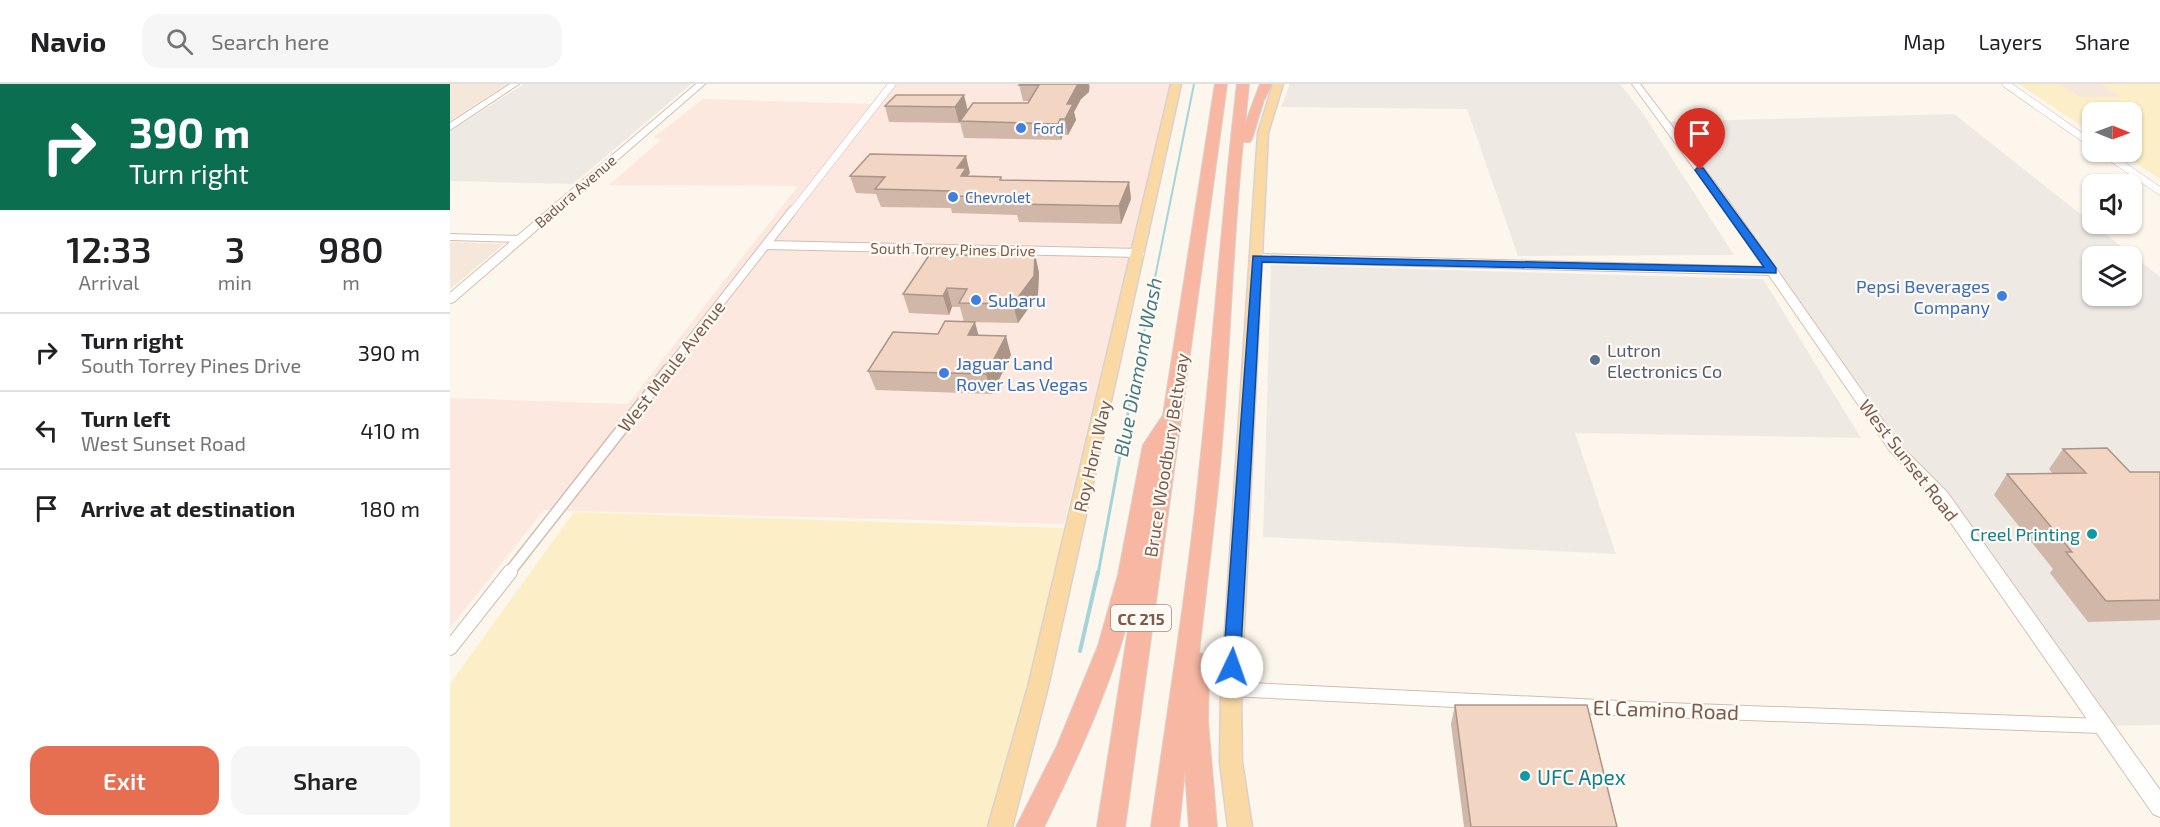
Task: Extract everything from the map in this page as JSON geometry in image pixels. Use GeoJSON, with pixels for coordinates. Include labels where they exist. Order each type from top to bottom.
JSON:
{"type":"FeatureCollection","features":[{"type":"Feature","properties":{"kind":"highway","name":"Bruce Woodbury Beltway"},"geometry":{"type":"LineString","coordinates":[[1111,827],[1221,84]]}},
{"type":"Feature","properties":{"kind":"highway","name":"Bruce Woodbury Beltway"},"geometry":{"type":"LineString","coordinates":[[1165,827],[1212,443],[1243,84]]}},
{"type":"Feature","properties":{"kind":"highway"},"geometry":{"type":"LineString","coordinates":[[1235,156],[1244,145],[1256,106],[1266,84]]}},
{"type":"Feature","properties":{"kind":"highway"},"geometry":{"type":"LineString","coordinates":[[1030,827],[1068,750],[1110,646],[1129,575],[1153,445],[1174,410]]}},
{"type":"Feature","properties":{"kind":"highway"},"geometry":{"type":"LineString","coordinates":[[1198,570],[1195,722],[1203,827]]}},
{"type":"Feature","properties":{"kind":"main road","name":"Badura Avenue"},"geometry":{"type":"LineString","coordinates":[[450,299],[701,84]]}},
{"type":"Feature","properties":{"kind":"main road","name":"Roy Horn Way"},"geometry":{"type":"LineString","coordinates":[[1000,827],[1038,687],[1140,253],[1176,84]]}},
{"type":"Feature","properties":{"kind":"main road"},"geometry":{"type":"LineString","coordinates":[[1240,827],[1230,762],[1231,689],[1263,133],[1278,84]]}},
{"type":"Feature","properties":{"kind":"main road","name":"West Sunset Road"},"geometry":{"type":"LineString","coordinates":[[1636,84],[1772,270],[1895,448],[1941,496],[2160,807]]}},
{"type":"Feature","properties":{"kind":"street"},"geometry":{"type":"LineString","coordinates":[[450,126],[515,84]]}},
{"type":"Feature","properties":{"kind":"street","name":"West Maule Avenue"},"geometry":{"type":"LineString","coordinates":[[450,648],[892,84]]}},
{"type":"Feature","properties":{"kind":"street"},"geometry":{"type":"LineString","coordinates":[[2006,84],[2082,137]]}},
{"type":"Feature","properties":{"kind":"street"},"geometry":{"type":"LineString","coordinates":[[2118,162],[2160,191]]}},
{"type":"Feature","properties":{"kind":"street"},"geometry":{"type":"LineString","coordinates":[[450,237],[520,239]]}},
{"type":"Feature","properties":{"kind":"street","name":"South Torrey Pines Drive"},"geometry":{"type":"LineString","coordinates":[[766,245],[1140,253]]}},
{"type":"Feature","properties":{"kind":"street"},"geometry":{"type":"LineString","coordinates":[[1257,258],[1772,270]]}},
{"type":"Feature","properties":{"kind":"street","name":"El Camino Road"},"geometry":{"type":"LineString","coordinates":[[1231,689],[1628,708],[2102,726]]}},
{"type":"Feature","properties":{"kind":"shaded area"},"geometry":{"type":"Polygon","coordinates":[[[450,84],[507,84],[450,121],[450,84]]]}},
{"type":"Feature","properties":{"kind":"shaded area"},"geometry":{"type":"Polygon","coordinates":[[[524,84],[691,84],[573,184],[450,181],[450,131],[524,84]]]}},
{"type":"Feature","properties":{"kind":"shaded area"},"geometry":{"type":"Polygon","coordinates":[[[888,84],[1172,84],[1064,524],[544,510],[450,628],[450,398],[628,404],[798,186],[609,185],[662,139],[653,138],[703,99],[871,104],[888,84]]]}},
{"type":"Feature","properties":{"kind":"shaded area"},"geometry":{"type":"Polygon","coordinates":[[[1290,84],[1620,84],[1644,115],[1734,255],[1518,256],[1467,109],[1281,107],[1290,84]]]}},
{"type":"Feature","properties":{"kind":"shaded area"},"geometry":{"type":"Polygon","coordinates":[[[2059,84],[2101,84],[2122,97],[2079,97],[2059,84]]]}},
{"type":"Feature","properties":{"kind":"shaded area"},"geometry":{"type":"Polygon","coordinates":[[[1954,114],[2082,215],[2082,234],[2106,234],[2121,246],[2082,246],[2082,306],[2142,306],[2142,263],[2160,277],[2160,725],[2102,726],[1941,496],[1895,448],[1663,122],[1954,114]]]}},
{"type":"Feature","properties":{"kind":"shaded area"},"geometry":{"type":"Polygon","coordinates":[[[450,242],[504,244],[450,289],[450,242]]]}},
{"type":"Feature","properties":{"kind":"shaded area"},"geometry":{"type":"Polygon","coordinates":[[[1271,265],[1763,279],[1861,438],[1575,433],[1616,554],[1263,537],[1271,265]]]}},
{"type":"Feature","properties":{"kind":"sand"},"geometry":{"type":"Polygon","coordinates":[[[2019,84],[2059,84],[2079,97],[2120,97],[2101,84],[2160,84],[2160,179],[2134,162],[2142,162],[2142,102],[2082,102],[2082,126],[2019,84]]]}},
{"type":"Feature","properties":{"kind":"sand"},"geometry":{"type":"Polygon","coordinates":[[[574,512],[1066,528],[1017,748],[991,827],[450,827],[450,684],[574,512]]]}},
{"type":"Feature","properties":{"kind":"building"},"geometry":{"type":"Polygon","coordinates":[[[1020,84],[1078,84],[1067,104],[1073,104],[1065,119],[1060,119],[1058,124],[960,121],[973,103],[1028,103],[1039,85],[1020,84]]]}},
{"type":"Feature","properties":{"kind":"building"},"geometry":{"type":"Polygon","coordinates":[[[896,95],[964,95],[955,107],[885,106],[896,95]]]}},
{"type":"Feature","properties":{"kind":"building"},"geometry":{"type":"Polygon","coordinates":[[[870,154],[966,156],[957,168],[966,168],[961,176],[1001,177],[1000,180],[1129,182],[1119,206],[1015,204],[1019,197],[948,196],[951,191],[875,189],[885,177],[850,176],[870,154]]]}},
{"type":"Feature","properties":{"kind":"building"},"geometry":{"type":"Polygon","coordinates":[[[989,253],[1035,254],[1034,276],[1013,304],[959,303],[967,289],[947,288],[943,296],[903,294],[930,254],[985,256],[989,253]]]}},
{"type":"Feature","properties":{"kind":"building"},"geometry":{"type":"Polygon","coordinates":[[[945,321],[975,322],[968,335],[1006,336],[986,374],[868,371],[893,332],[938,334],[945,321]]]}},
{"type":"Feature","properties":{"kind":"building","name":"Creel Printing"},"geometry":{"type":"Polygon","coordinates":[[[2107,448],[2130,472],[2160,472],[2160,600],[2106,601],[2066,552],[2072,552],[2007,474],[2086,473],[2063,449],[2107,448]]]}},
{"type":"Feature","properties":{"kind":"building","name":"UFC Apex"},"geometry":{"type":"Polygon","coordinates":[[[1455,705],[1587,705],[1617,827],[1471,827],[1455,705]]]}},
{"type":"Feature","properties":{"kind":"waterway","name":"Blue Diamond Wash"},"geometry":{"type":"LineString","coordinates":[[1136,372],[1194,84]]}},
{"type":"Feature","properties":{"kind":"waterway","name":"Blue Diamond Wash"},"geometry":{"type":"LineString","coordinates":[[1098,574],[1136,370]]}},
{"type":"Feature","properties":{"kind":"waterway","name":"Blue Diamond Wash"},"geometry":{"type":"LineString","coordinates":[[1080,651],[1098,572]]}},
{"type":"Feature","properties":{"kind":"place","name":"Ford"},"geometry":{"type":"Point","coordinates":[1021,128]}},
{"type":"Feature","properties":{"kind":"place","name":"Chevrolet"},"geometry":{"type":"Point","coordinates":[953,197]}},
{"type":"Feature","properties":{"kind":"place","name":"Pepsi Beverages Company"},"geometry":{"type":"Point","coordinates":[2002,296]}},
{"type":"Feature","properties":{"kind":"place","name":"Subaru"},"geometry":{"type":"Point","coordinates":[976,300]}},
{"type":"Feature","properties":{"kind":"place","name":"Lutron Electronics Co"},"geometry":{"type":"Point","coordinates":[1595,360]}},
{"type":"Feature","properties":{"kind":"place","name":"Jaguar Land Rover Las Vegas"},"geometry":{"type":"Point","coordinates":[944,373]}},
{"type":"Feature","properties":{"kind":"place","name":"Creel Printing"},"geometry":{"type":"Point","coordinates":[2092,534]}},
{"type":"Feature","properties":{"kind":"place","name":"UFC Apex"},"geometry":{"type":"Point","coordinates":[1525,776]}},
{"type":"Feature","properties":{"kind":"route"},"geometry":{"type":"LineString","coordinates":[[1232,667],[1257,258],[1772,270],[1700,170]]}}]}
